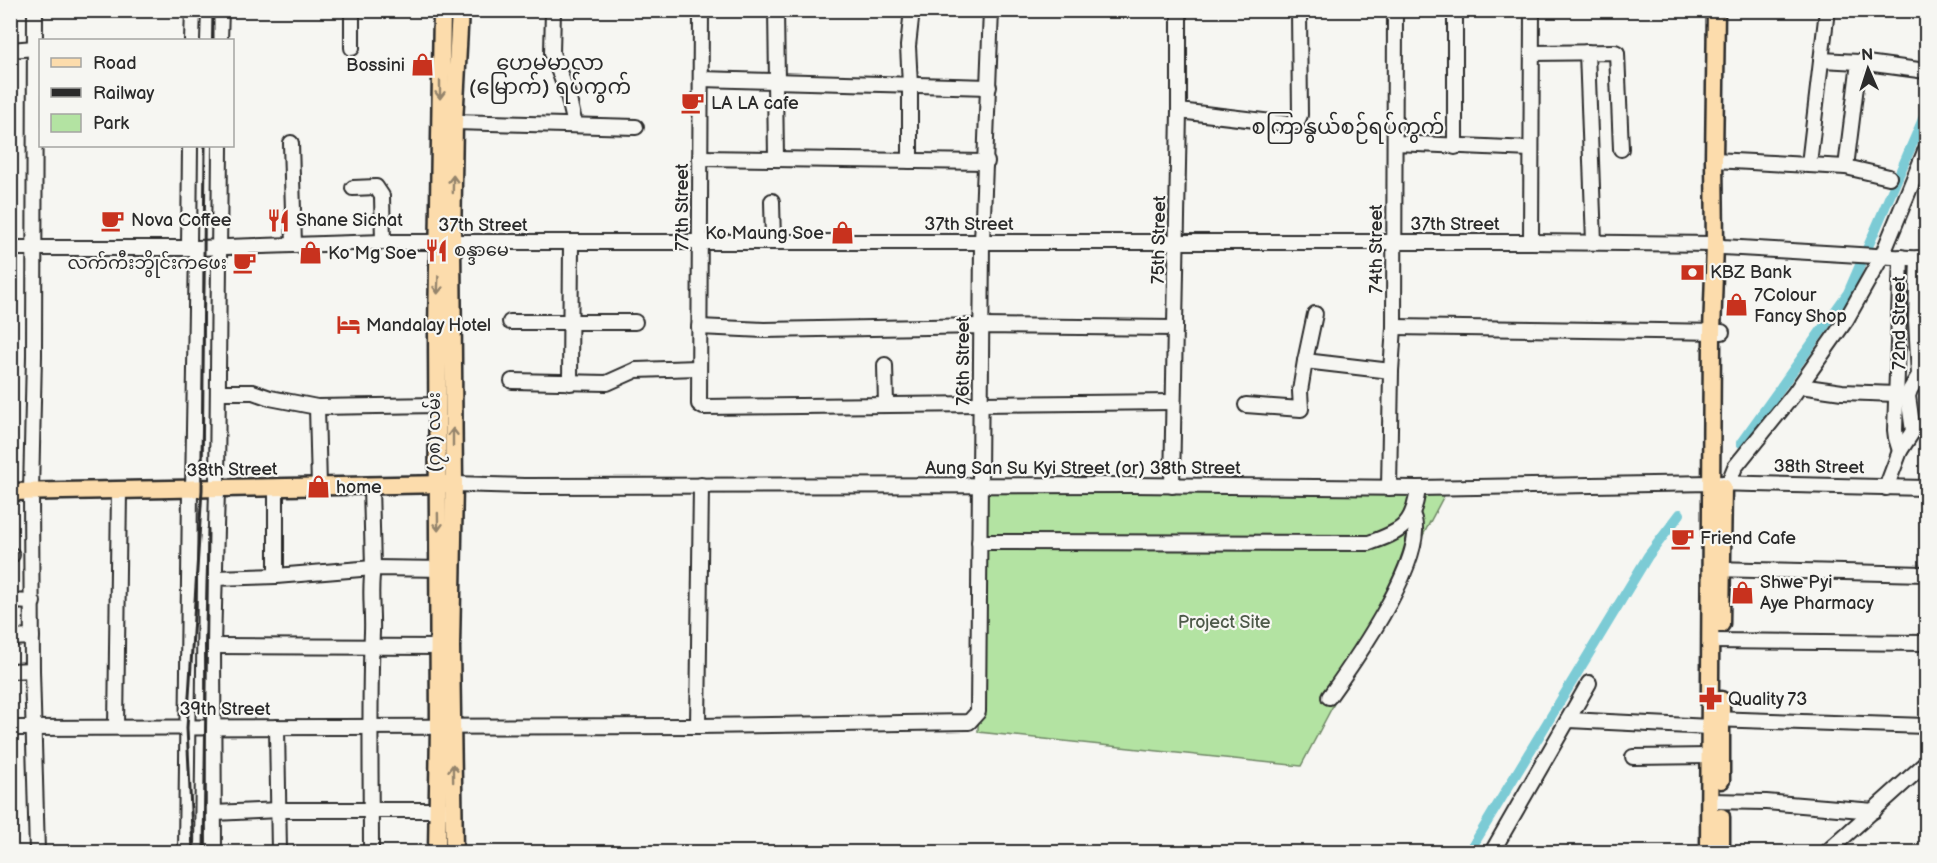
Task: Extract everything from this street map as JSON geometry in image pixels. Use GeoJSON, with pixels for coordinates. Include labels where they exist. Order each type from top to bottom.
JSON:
{"type":"FeatureCollection","features":[{"type":"Feature","properties":{"kind":"main road","name":"(၇၈) လမ်း"},"geometry":{"type":"LineString","coordinates":[[442,10],[440,86],[446,242],[446,810],[454,852]]}},
{"type":"Feature","properties":{"kind":"main road","name":"(၇၈) လမ်း"},"geometry":{"type":"LineString","coordinates":[[446,484],[437,405],[436,333],[446,242],[460,10]]}},
{"type":"Feature","properties":{"kind":"main road"},"geometry":{"type":"LineString","coordinates":[[1716,10],[1719,160],[1717,333],[1721,483],[1716,570],[1713,841],[1721,852]]}},
{"type":"Feature","properties":{"kind":"main road"},"geometry":{"type":"LineString","coordinates":[[1719,160],[1727,10]]}},
{"type":"Feature","properties":{"kind":"main road","name":"38th Street"},"geometry":{"type":"LineString","coordinates":[[10,492],[446,484]]}},
{"type":"Feature","properties":{"kind":"main road"},"geometry":{"type":"LineString","coordinates":[[1714,721],[1710,756],[1715,801]]}},
{"type":"Feature","properties":{"kind":"main road","name":"(၇၈) လမ်း"},"geometry":{"type":"LineString","coordinates":[[437,852],[446,810]]}},
{"type":"Feature","properties":{"kind":"street"},"geometry":{"type":"LineString","coordinates":[[35,10],[37,50],[31,492],[32,670],[37,852]]}},
{"type":"Feature","properties":{"kind":"street"},"geometry":{"type":"LineString","coordinates":[[192,39],[193,10]]}},
{"type":"Feature","properties":{"kind":"street"},"geometry":{"type":"LineString","coordinates":[[220,10],[220,39]]}},
{"type":"Feature","properties":{"kind":"street"},"geometry":{"type":"LineString","coordinates":[[352,10],[352,48]]}},
{"type":"Feature","properties":{"kind":"street"},"geometry":{"type":"LineString","coordinates":[[553,10],[552,53],[568,95],[575,125]]}},
{"type":"Feature","properties":{"kind":"street","name":"77th Street"},"geometry":{"type":"LineString","coordinates":[[701,10],[699,404],[704,407],[886,404]]}},
{"type":"Feature","properties":{"kind":"street"},"geometry":{"type":"LineString","coordinates":[[776,10],[776,159]]}},
{"type":"Feature","properties":{"kind":"street"},"geometry":{"type":"LineString","coordinates":[[910,161],[908,46],[912,10]]}},
{"type":"Feature","properties":{"kind":"street","name":"76th Street"},"geometry":{"type":"LineString","coordinates":[[978,712],[982,242],[992,10]]}},
{"type":"Feature","properties":{"kind":"street","name":"75th Street"},"geometry":{"type":"LineString","coordinates":[[1172,486],[1179,10]]}},
{"type":"Feature","properties":{"kind":"street"},"geometry":{"type":"LineString","coordinates":[[1179,111],[1289,124],[1297,122],[1300,115],[1299,10]]}},
{"type":"Feature","properties":{"kind":"street","name":"74th Street"},"geometry":{"type":"LineString","coordinates":[[1389,488],[1394,327],[1395,10]]}},
{"type":"Feature","properties":{"kind":"street"},"geometry":{"type":"LineString","coordinates":[[1455,10],[1455,147]]}},
{"type":"Feature","properties":{"kind":"street"},"geometry":{"type":"LineString","coordinates":[[1531,242],[1532,10]]}},
{"type":"Feature","properties":{"kind":"street"},"geometry":{"type":"LineString","coordinates":[[1809,164],[1827,10]]}},
{"type":"Feature","properties":{"kind":"street"},"geometry":{"type":"LineString","coordinates":[[10,50],[37,50]]}},
{"type":"Feature","properties":{"kind":"street"},"geometry":{"type":"LineString","coordinates":[[1587,52],[1594,242]]}},
{"type":"Feature","properties":{"kind":"street"},"geometry":{"type":"LineString","coordinates":[[1532,53],[1615,52],[1618,56],[1621,149]]}},
{"type":"Feature","properties":{"kind":"street"},"geometry":{"type":"LineString","coordinates":[[1821,60],[1859,62],[1926,71]]}},
{"type":"Feature","properties":{"kind":"street"},"geometry":{"type":"LineString","coordinates":[[1846,167],[1859,62]]}},
{"type":"Feature","properties":{"kind":"street"},"geometry":{"type":"LineString","coordinates":[[700,79],[989,87]]}},
{"type":"Feature","properties":{"kind":"street"},"geometry":{"type":"LineString","coordinates":[[454,122],[636,127]]}},
{"type":"Feature","properties":{"kind":"street"},"geometry":{"type":"LineString","coordinates":[[291,143],[294,245]]}},
{"type":"Feature","properties":{"kind":"street"},"geometry":{"type":"LineString","coordinates":[[1395,143],[1531,149]]}},
{"type":"Feature","properties":{"kind":"street"},"geometry":{"type":"LineString","coordinates":[[186,852],[192,490],[193,248],[190,147]]}},
{"type":"Feature","properties":{"kind":"street"},"geometry":{"type":"LineString","coordinates":[[214,852],[213,646],[218,489],[220,147]]}},
{"type":"Feature","properties":{"kind":"street"},"geometry":{"type":"LineString","coordinates":[[1721,483],[1800,386],[1846,320],[1878,256],[1921,179],[1926,149]]}},
{"type":"Feature","properties":{"kind":"street"},"geometry":{"type":"LineString","coordinates":[[700,158],[987,162]]}},
{"type":"Feature","properties":{"kind":"street"},"geometry":{"type":"LineString","coordinates":[[1719,160],[1846,167],[1889,177]]}},
{"type":"Feature","properties":{"kind":"street"},"geometry":{"type":"LineString","coordinates":[[354,188],[376,187],[379,190],[382,196],[383,242]]}},
{"type":"Feature","properties":{"kind":"street"},"geometry":{"type":"LineString","coordinates":[[772,201],[773,242]]}},
{"type":"Feature","properties":{"kind":"street","name":"37th Street"},"geometry":{"type":"LineString","coordinates":[[10,248],[193,248],[383,242],[1594,242],[1719,246],[1922,258]]}},
{"type":"Feature","properties":{"kind":"street"},"geometry":{"type":"LineString","coordinates":[[570,383],[571,243]]}},
{"type":"Feature","properties":{"kind":"street"},"geometry":{"type":"LineString","coordinates":[[1900,450],[1896,438],[1896,394],[1901,257]]}},
{"type":"Feature","properties":{"kind":"street","name":"72nd Street"},"geometry":{"type":"LineString","coordinates":[[1886,488],[1900,450],[1920,431],[1908,396],[1919,375],[1922,347],[1922,258]]}},
{"type":"Feature","properties":{"kind":"street"},"geometry":{"type":"LineString","coordinates":[[1246,405],[1301,409],[1300,391],[1315,314]]}},
{"type":"Feature","properties":{"kind":"street"},"geometry":{"type":"LineString","coordinates":[[510,322],[635,322]]}},
{"type":"Feature","properties":{"kind":"street"},"geometry":{"type":"LineString","coordinates":[[699,327],[764,330],[981,326],[1175,328]]}},
{"type":"Feature","properties":{"kind":"street"},"geometry":{"type":"LineString","coordinates":[[1394,327],[1717,333]]}},
{"type":"Feature","properties":{"kind":"street"},"geometry":{"type":"LineString","coordinates":[[1305,361],[1391,370]]}},
{"type":"Feature","properties":{"kind":"street"},"geometry":{"type":"LineString","coordinates":[[885,365],[886,404],[1173,402]]}},
{"type":"Feature","properties":{"kind":"street"},"geometry":{"type":"LineString","coordinates":[[512,381],[607,383],[625,374],[644,369],[698,368]]}},
{"type":"Feature","properties":{"kind":"street"},"geometry":{"type":"LineString","coordinates":[[1800,386],[1842,393],[1896,394]]}},
{"type":"Feature","properties":{"kind":"street"},"geometry":{"type":"LineString","coordinates":[[218,392],[253,392],[270,398],[317,407],[437,405]]}},
{"type":"Feature","properties":{"kind":"street"},"geometry":{"type":"LineString","coordinates":[[317,407],[319,487]]}},
{"type":"Feature","properties":{"kind":"street","name":"Aung San Su Kyi Street (or) 38th Street"},"geometry":{"type":"LineString","coordinates":[[446,484],[1418,488],[1721,483]]}},
{"type":"Feature","properties":{"kind":"street","name":"38th Street"},"geometry":{"type":"LineString","coordinates":[[1721,483],[1926,488]]}},
{"type":"Feature","properties":{"kind":"street"},"geometry":{"type":"LineString","coordinates":[[698,726],[701,485]]}},
{"type":"Feature","properties":{"kind":"street"},"geometry":{"type":"LineString","coordinates":[[371,486],[373,568],[369,726],[371,852]]}},
{"type":"Feature","properties":{"kind":"street"},"geometry":{"type":"LineString","coordinates":[[276,488],[276,576]]}},
{"type":"Feature","properties":{"kind":"street"},"geometry":{"type":"LineString","coordinates":[[979,542],[1369,543],[1387,537],[1406,525],[1412,514],[1418,488]]}},
{"type":"Feature","properties":{"kind":"street"},"geometry":{"type":"LineString","coordinates":[[116,727],[118,491]]}},
{"type":"Feature","properties":{"kind":"street"},"geometry":{"type":"LineString","coordinates":[[1329,697],[1371,636],[1400,582],[1412,546],[1416,521],[1412,514]]}},
{"type":"Feature","properties":{"kind":"street"},"geometry":{"type":"LineString","coordinates":[[215,578],[276,576],[373,568],[445,569]]}},
{"type":"Feature","properties":{"kind":"street"},"geometry":{"type":"LineString","coordinates":[[1716,570],[1926,574]]}},
{"type":"Feature","properties":{"kind":"street"},"geometry":{"type":"LineString","coordinates":[[10,601],[33,602]]}},
{"type":"Feature","properties":{"kind":"street"},"geometry":{"type":"LineString","coordinates":[[10,638],[32,637]]}},
{"type":"Feature","properties":{"kind":"street"},"geometry":{"type":"LineString","coordinates":[[1715,641],[1926,643]]}},
{"type":"Feature","properties":{"kind":"street"},"geometry":{"type":"LineString","coordinates":[[213,646],[445,647]]}},
{"type":"Feature","properties":{"kind":"street"},"geometry":{"type":"LineString","coordinates":[[10,671],[32,670]]}},
{"type":"Feature","properties":{"kind":"street"},"geometry":{"type":"LineString","coordinates":[[1492,852],[1589,682]]}},
{"type":"Feature","properties":{"kind":"street","name":"39th Street"},"geometry":{"type":"LineString","coordinates":[[10,728],[698,726],[969,722],[978,712]]}},
{"type":"Feature","properties":{"kind":"street"},"geometry":{"type":"LineString","coordinates":[[1569,720],[1926,726]]}},
{"type":"Feature","properties":{"kind":"street"},"geometry":{"type":"LineString","coordinates":[[277,727],[279,852]]}},
{"type":"Feature","properties":{"kind":"street"},"geometry":{"type":"LineString","coordinates":[[1633,757],[1710,756]]}},
{"type":"Feature","properties":{"kind":"street"},"geometry":{"type":"LineString","coordinates":[[1827,852],[1926,763]]}},
{"type":"Feature","properties":{"kind":"street"},"geometry":{"type":"LineString","coordinates":[[1715,801],[1766,802],[1874,811]]}},
{"type":"Feature","properties":{"kind":"street"},"geometry":{"type":"LineString","coordinates":[[214,813],[279,810],[446,810]]}},
{"type":"Feature","properties":{"kind":"green space","name":"Project Site"},"geometry":{"type":"Polygon","coordinates":[[[981,485],[1448,488],[1301,766],[978,732],[981,485]]]}},
{"type":"Feature","properties":{"kind":"waterway"},"geometry":{"type":"LineString","coordinates":[[1741,443],[1848,293],[1926,112]]}},
{"type":"Feature","properties":{"kind":"waterway"},"geometry":{"type":"LineString","coordinates":[[1469,852],[1648,556],[1680,514]]}},
{"type":"Feature","properties":{"kind":"railway"},"geometry":{"type":"LineString","coordinates":[[213,10],[213,39]]}},
{"type":"Feature","properties":{"kind":"railway"},"geometry":{"type":"LineString","coordinates":[[193,852],[187,728],[202,490],[205,147]]}},
{"type":"Feature","properties":{"kind":"railway"},"geometry":{"type":"LineString","coordinates":[[204,852],[208,529]]}},
{"type":"Feature","properties":{"kind":"place","name":"Bossini"},"geometry":{"type":"Point","coordinates":[423,65]}},
{"type":"Feature","properties":{"kind":"place","name":"LA LA cafe"},"geometry":{"type":"Point","coordinates":[693,103]}},
{"type":"Feature","properties":{"kind":"place","name":"Nova Coffee"},"geometry":{"type":"Point","coordinates":[113,220]}},
{"type":"Feature","properties":{"kind":"place","name":"Shane Sichat"},"geometry":{"type":"Point","coordinates":[278,220]}},
{"type":"Feature","properties":{"kind":"place","name":"Ko Maung Soe"},"geometry":{"type":"Point","coordinates":[842,233]}},
{"type":"Feature","properties":{"kind":"place","name":"စန္ဒာမေ"},"geometry":{"type":"Point","coordinates":[436,250]}},
{"type":"Feature","properties":{"kind":"place","name":"Ko Mg Soe"},"geometry":{"type":"Point","coordinates":[310,253]}},
{"type":"Feature","properties":{"kind":"place","name":"လက်ကီးဘွိုင်းကဖေး"},"geometry":{"type":"Point","coordinates":[245,263]}},
{"type":"Feature","properties":{"kind":"place","name":"KBZ Bank"},"geometry":{"type":"Point","coordinates":[1692,272]}},
{"type":"Feature","properties":{"kind":"place","name":"7Colour Fancy Shop"},"geometry":{"type":"Point","coordinates":[1736,305]}},
{"type":"Feature","properties":{"kind":"place","name":"Mandalay Hotel"},"geometry":{"type":"Point","coordinates":[348,325]}},
{"type":"Feature","properties":{"kind":"place","name":"home"},"geometry":{"type":"Point","coordinates":[318,487]}},
{"type":"Feature","properties":{"kind":"place","name":"Friend Cafe"},"geometry":{"type":"Point","coordinates":[1682,538]}},
{"type":"Feature","properties":{"kind":"place","name":"Shwe Pyi Aye Pharmacy"},"geometry":{"type":"Point","coordinates":[1742,592]}},
{"type":"Feature","properties":{"kind":"place","name":"Quality 73"},"geometry":{"type":"Point","coordinates":[1710,699]}},
{"type":"Feature","properties":{"kind":"district","name":"ဟေမမာလာ (မြောက်) ရပ်ကွက်"},"geometry":{"type":"Point","coordinates":[550,75]}},
{"type":"Feature","properties":{"kind":"district","name":"စကြာနွယ်စဉ်ရပ်ကွက်"},"geometry":{"type":"Point","coordinates":[1348,127]}}]}
